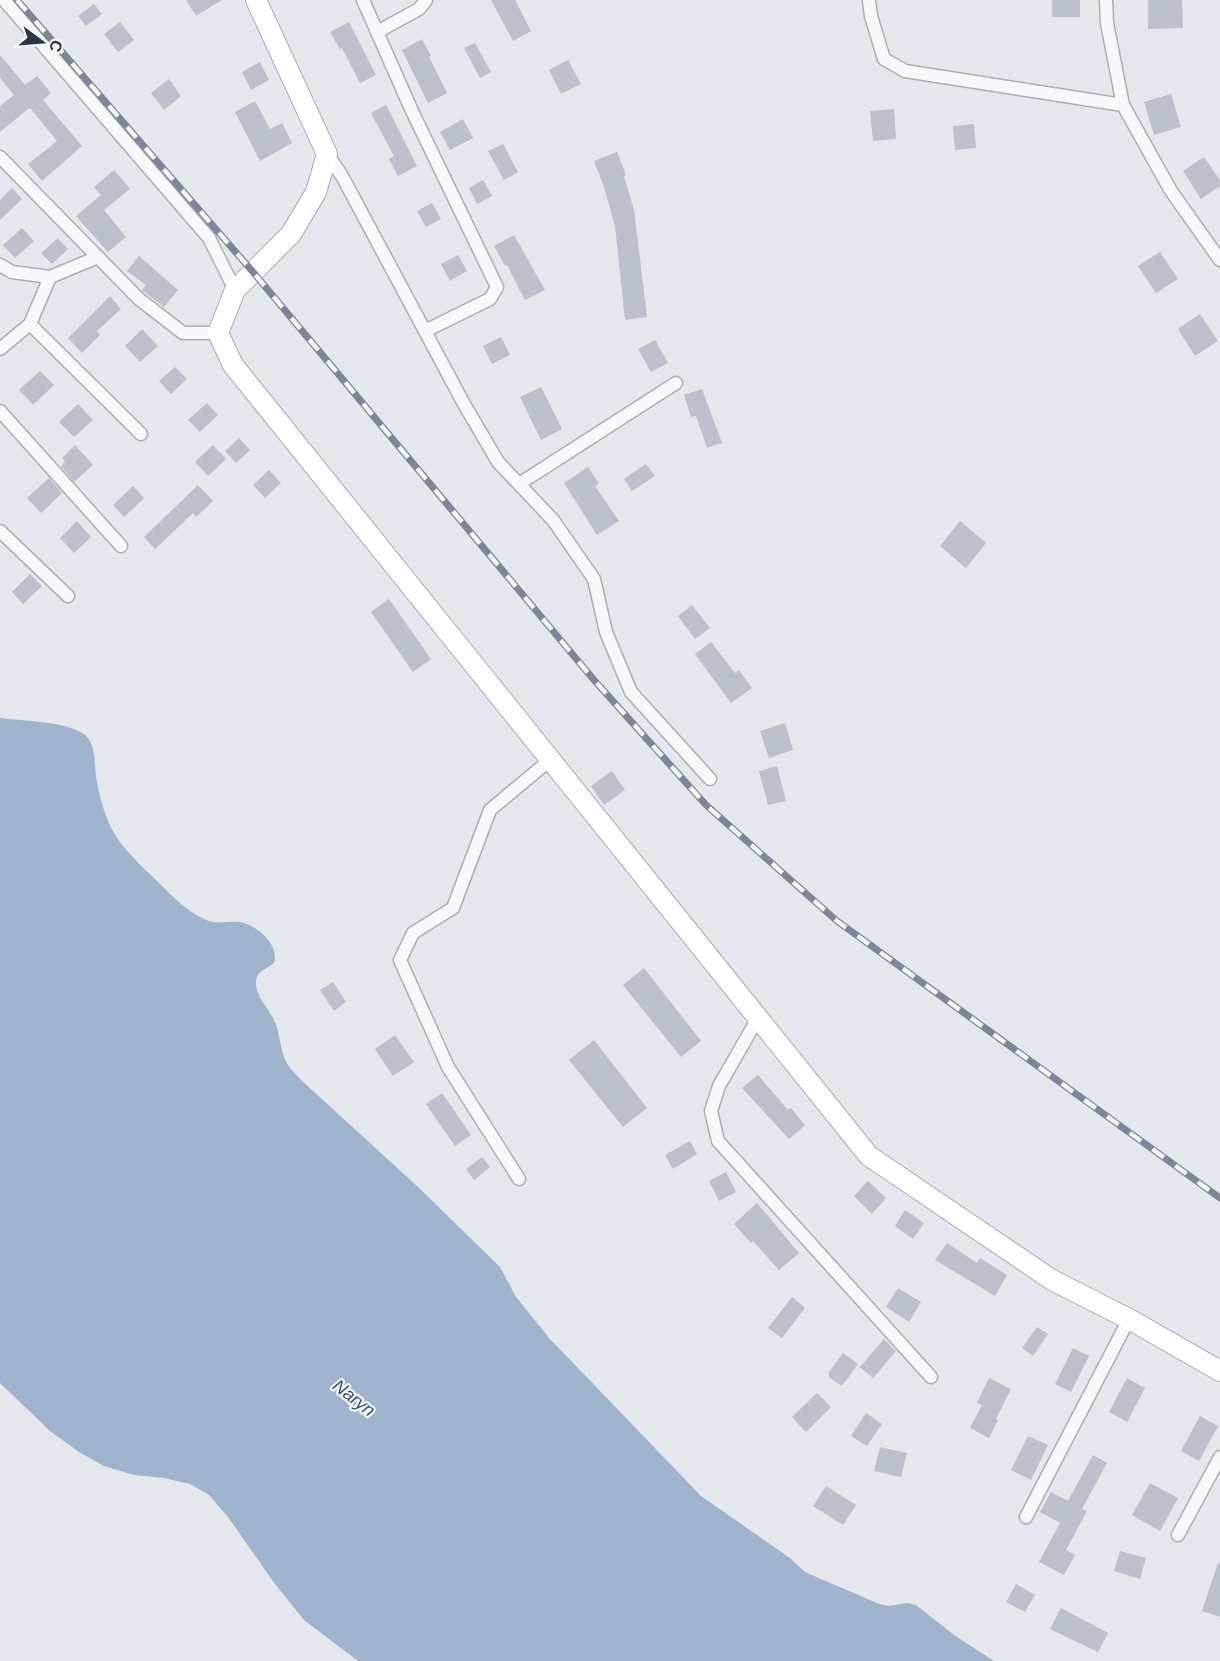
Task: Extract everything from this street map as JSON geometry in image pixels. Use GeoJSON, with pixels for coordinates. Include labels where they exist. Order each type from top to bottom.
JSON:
{"type":"FeatureCollection","features":[{"type":"Feature","properties":{"kind":"main road"},"geometry":{"type":"LineString","coordinates":[[256,0],[327,154],[316,192],[291,234],[235,290],[218,333],[233,365],[868,1156],[1052,1280],[1129,1319],[1220,1371]]}},
{"type":"Feature","properties":{"kind":"street"},"geometry":{"type":"LineString","coordinates":[[4,0],[209,238],[235,290]]}},
{"type":"Feature","properties":{"kind":"street"},"geometry":{"type":"LineString","coordinates":[[363,0],[497,287],[490,299],[425,331]]}},
{"type":"Feature","properties":{"kind":"street"},"geometry":{"type":"LineString","coordinates":[[377,32],[419,9],[426,0]]}},
{"type":"Feature","properties":{"kind":"street"},"geometry":{"type":"LineString","coordinates":[[869,0],[871,16],[884,59],[905,71],[1123,105]]}},
{"type":"Feature","properties":{"kind":"street"},"geometry":{"type":"LineString","coordinates":[[1106,0],[1107,23],[1123,105],[1171,191],[1220,260]]}},
{"type":"Feature","properties":{"kind":"street"},"geometry":{"type":"LineString","coordinates":[[327,154],[342,176],[498,462],[553,520],[594,579],[606,632],[631,692],[710,779]]}},
{"type":"Feature","properties":{"kind":"street"},"geometry":{"type":"LineString","coordinates":[[0,157],[139,299],[183,333],[218,333]]}},
{"type":"Feature","properties":{"kind":"street"},"geometry":{"type":"LineString","coordinates":[[0,265],[12,272],[50,277],[98,256]]}},
{"type":"Feature","properties":{"kind":"street"},"geometry":{"type":"LineString","coordinates":[[0,349],[30,324],[50,277]]}},
{"type":"Feature","properties":{"kind":"street"},"geometry":{"type":"LineString","coordinates":[[30,324],[141,434]]}},
{"type":"Feature","properties":{"kind":"street"},"geometry":{"type":"LineString","coordinates":[[519,484],[676,383]]}},
{"type":"Feature","properties":{"kind":"street"},"geometry":{"type":"LineString","coordinates":[[0,411],[121,546]]}},
{"type":"Feature","properties":{"kind":"street"},"geometry":{"type":"LineString","coordinates":[[0,531],[69,596]]}},
{"type":"Feature","properties":{"kind":"street"},"geometry":{"type":"LineString","coordinates":[[519,1179],[448,1067],[400,960],[412,933],[453,908],[490,810],[550,760]]}},
{"type":"Feature","properties":{"kind":"street"},"geometry":{"type":"LineString","coordinates":[[758,1018],[718,1086],[711,1111],[718,1141],[931,1377]]}},
{"type":"Feature","properties":{"kind":"street"},"geometry":{"type":"LineString","coordinates":[[1026,1517],[1129,1319]]}},
{"type":"Feature","properties":{"kind":"street"},"geometry":{"type":"LineString","coordinates":[[1178,1535],[1220,1457]]}},
{"type":"Feature","properties":{"kind":"water","name":"Naryn"},"geometry":{"type":"Polygon","coordinates":[[[0,718],[56,724],[77,730],[89,739],[106,817],[127,851],[171,895],[192,912],[213,922],[247,924],[266,937],[274,949],[274,963],[258,975],[256,987],[274,1020],[285,1060],[291,1069],[500,1267],[516,1297],[550,1339],[701,1496],[790,1558],[805,1572],[879,1604],[916,1605],[954,1635],[994,1661],[358,1661],[304,1620],[275,1584],[228,1517],[209,1495],[190,1484],[134,1475],[104,1466],[79,1452],[50,1431],[0,1383],[0,718]]]}},
{"type":"Feature","properties":{"kind":"building"},"geometry":{"type":"Polygon","coordinates":[[[186,0],[222,0],[196,16],[186,0]]]}},
{"type":"Feature","properties":{"kind":"building"},"geometry":{"type":"Polygon","coordinates":[[[491,0],[515,0],[531,31],[513,41],[491,0]]]}},
{"type":"Feature","properties":{"kind":"building"},"geometry":{"type":"Polygon","coordinates":[[[1052,0],[1080,0],[1080,17],[1052,17],[1052,0]]]}},
{"type":"Feature","properties":{"kind":"building"},"geometry":{"type":"Polygon","coordinates":[[[1148,0],[1182,0],[1183,28],[1148,29],[1148,0]]]}},
{"type":"Feature","properties":{"kind":"building"},"geometry":{"type":"Polygon","coordinates":[[[94,4],[102,14],[86,26],[78,16],[94,4]]]}},
{"type":"Feature","properties":{"kind":"building"},"geometry":{"type":"Polygon","coordinates":[[[120,22],[134,40],[118,52],[104,34],[120,22]]]}},
{"type":"Feature","properties":{"kind":"building"},"geometry":{"type":"Polygon","coordinates":[[[349,22],[376,75],[360,83],[342,48],[340,49],[330,32],[349,22]]]}},
{"type":"Feature","properties":{"kind":"building"},"geometry":{"type":"Polygon","coordinates":[[[422,39],[447,93],[428,103],[402,50],[422,39]]]}},
{"type":"Feature","properties":{"kind":"building"},"geometry":{"type":"Polygon","coordinates":[[[475,43],[491,72],[480,78],[464,48],[475,43]]]}},
{"type":"Feature","properties":{"kind":"building"},"geometry":{"type":"Polygon","coordinates":[[[0,55],[25,85],[37,76],[51,93],[43,100],[82,146],[42,181],[28,164],[57,141],[31,109],[0,132],[0,106],[14,95],[0,78],[0,55]]]}},
{"type":"Feature","properties":{"kind":"building"},"geometry":{"type":"Polygon","coordinates":[[[568,60],[581,84],[561,94],[549,70],[568,60]]]}},
{"type":"Feature","properties":{"kind":"building"},"geometry":{"type":"Polygon","coordinates":[[[260,62],[269,80],[251,90],[242,72],[260,62]]]}},
{"type":"Feature","properties":{"kind":"building"},"geometry":{"type":"Polygon","coordinates":[[[169,79],[181,96],[164,110],[151,93],[169,79]]]}},
{"type":"Feature","properties":{"kind":"building"},"geometry":{"type":"Polygon","coordinates":[[[1171,94],[1181,127],[1154,135],[1144,102],[1171,94]]]}},
{"type":"Feature","properties":{"kind":"building"},"geometry":{"type":"Polygon","coordinates":[[[255,101],[270,129],[282,123],[292,143],[260,161],[235,112],[255,101]]]}},
{"type":"Feature","properties":{"kind":"building"},"geometry":{"type":"Polygon","coordinates":[[[386,105],[417,166],[398,176],[389,159],[394,156],[371,113],[386,105]]]}},
{"type":"Feature","properties":{"kind":"building"},"geometry":{"type":"Polygon","coordinates":[[[894,109],[896,139],[873,141],[870,111],[894,109]]]}},
{"type":"Feature","properties":{"kind":"building"},"geometry":{"type":"Polygon","coordinates":[[[463,119],[473,138],[450,150],[440,132],[463,119]]]}},
{"type":"Feature","properties":{"kind":"building"},"geometry":{"type":"Polygon","coordinates":[[[974,124],[976,148],[955,150],[953,126],[974,124]]]}},
{"type":"Feature","properties":{"kind":"building"},"geometry":{"type":"Polygon","coordinates":[[[503,144],[518,172],[504,180],[488,151],[503,144]]]}},
{"type":"Feature","properties":{"kind":"building"},"geometry":{"type":"Polygon","coordinates":[[[617,152],[626,175],[624,176],[634,210],[647,317],[625,320],[615,226],[594,161],[617,152]]]}},
{"type":"Feature","properties":{"kind":"building"},"geometry":{"type":"Polygon","coordinates":[[[1204,157],[1220,180],[1220,186],[1201,199],[1183,171],[1204,157]]]}},
{"type":"Feature","properties":{"kind":"building"},"geometry":{"type":"Polygon","coordinates":[[[114,170],[130,189],[104,210],[126,237],[108,252],[76,216],[101,195],[94,187],[114,170]]]}},
{"type":"Feature","properties":{"kind":"building"},"geometry":{"type":"Polygon","coordinates":[[[483,180],[492,196],[477,204],[469,188],[483,180]]]}},
{"type":"Feature","properties":{"kind":"building"},"geometry":{"type":"Polygon","coordinates":[[[12,188],[22,199],[0,220],[0,200],[12,188]]]}},
{"type":"Feature","properties":{"kind":"building"},"geometry":{"type":"Polygon","coordinates":[[[432,203],[441,219],[426,227],[417,211],[432,203]]]}},
{"type":"Feature","properties":{"kind":"building"},"geometry":{"type":"Polygon","coordinates":[[[22,228],[34,241],[15,258],[3,245],[22,228]]]}},
{"type":"Feature","properties":{"kind":"building"},"geometry":{"type":"Polygon","coordinates":[[[514,235],[545,290],[525,300],[507,265],[505,266],[494,246],[514,235]]]}},
{"type":"Feature","properties":{"kind":"building"},"geometry":{"type":"Polygon","coordinates":[[[58,238],[68,249],[52,264],[41,253],[58,238]]]}},
{"type":"Feature","properties":{"kind":"building"},"geometry":{"type":"Polygon","coordinates":[[[1160,252],[1178,279],[1156,293],[1138,266],[1160,252]]]}},
{"type":"Feature","properties":{"kind":"building"},"geometry":{"type":"Polygon","coordinates":[[[458,255],[467,271],[450,281],[441,264],[458,255]]]}},
{"type":"Feature","properties":{"kind":"building"},"geometry":{"type":"Polygon","coordinates":[[[139,256],[178,290],[164,307],[142,290],[146,285],[127,271],[139,256]]]}},
{"type":"Feature","properties":{"kind":"building"},"geometry":{"type":"Polygon","coordinates":[[[110,296],[121,309],[97,331],[100,335],[82,353],[68,338],[110,296]]]}},
{"type":"Feature","properties":{"kind":"building"},"geometry":{"type":"Polygon","coordinates":[[[1200,314],[1218,341],[1195,356],[1178,329],[1200,314]]]}},
{"type":"Feature","properties":{"kind":"building"},"geometry":{"type":"Polygon","coordinates":[[[142,329],[158,346],[140,362],[125,346],[142,329]]]}},
{"type":"Feature","properties":{"kind":"building"},"geometry":{"type":"Polygon","coordinates":[[[501,337],[510,355],[492,364],[483,346],[501,337]]]}},
{"type":"Feature","properties":{"kind":"building"},"geometry":{"type":"Polygon","coordinates":[[[655,340],[668,363],[651,372],[638,349],[655,340]]]}},
{"type":"Feature","properties":{"kind":"building"},"geometry":{"type":"Polygon","coordinates":[[[175,367],[187,379],[171,394],[159,381],[175,367]]]}},
{"type":"Feature","properties":{"kind":"building"},"geometry":{"type":"Polygon","coordinates":[[[40,371],[54,385],[33,405],[19,390],[40,371]]]}},
{"type":"Feature","properties":{"kind":"building"},"geometry":{"type":"Polygon","coordinates":[[[541,387],[562,429],[541,440],[520,397],[541,387]]]}},
{"type":"Feature","properties":{"kind":"building"},"geometry":{"type":"Polygon","coordinates":[[[702,389],[722,443],[707,448],[696,416],[691,417],[684,395],[702,389]]]}},
{"type":"Feature","properties":{"kind":"building"},"geometry":{"type":"Polygon","coordinates":[[[207,403],[218,415],[200,432],[188,420],[207,403]]]}},
{"type":"Feature","properties":{"kind":"building"},"geometry":{"type":"Polygon","coordinates":[[[78,404],[93,420],[74,437],[59,422],[78,404]]]}},
{"type":"Feature","properties":{"kind":"building"},"geometry":{"type":"Polygon","coordinates":[[[239,438],[250,450],[236,463],[225,451],[239,438]]]}},
{"type":"Feature","properties":{"kind":"building"},"geometry":{"type":"Polygon","coordinates":[[[75,445],[93,465],[74,482],[61,466],[65,462],[62,458],[75,445]]]}},
{"type":"Feature","properties":{"kind":"building"},"geometry":{"type":"Polygon","coordinates":[[[213,445],[226,459],[208,476],[195,462],[213,445]]]}},
{"type":"Feature","properties":{"kind":"building"},"geometry":{"type":"Polygon","coordinates":[[[646,464],[655,476],[632,491],[624,479],[646,464]]]}},
{"type":"Feature","properties":{"kind":"building"},"geometry":{"type":"Polygon","coordinates":[[[588,467],[599,483],[595,486],[619,521],[597,535],[564,483],[588,467]]]}},
{"type":"Feature","properties":{"kind":"building"},"geometry":{"type":"Polygon","coordinates":[[[269,470],[281,483],[265,498],[253,485],[269,470]]]}},
{"type":"Feature","properties":{"kind":"building"},"geometry":{"type":"Polygon","coordinates":[[[49,478],[62,493],[41,513],[27,498],[49,478]]]}},
{"type":"Feature","properties":{"kind":"building"},"geometry":{"type":"Polygon","coordinates":[[[198,485],[213,501],[196,517],[193,513],[155,549],[144,537],[198,485]]]}},
{"type":"Feature","properties":{"kind":"building"},"geometry":{"type":"Polygon","coordinates":[[[133,486],[144,498],[124,517],[113,505],[133,486]]]}},
{"type":"Feature","properties":{"kind":"building"},"geometry":{"type":"Polygon","coordinates":[[[77,521],[91,537],[74,553],[60,538],[77,521]]]}},
{"type":"Feature","properties":{"kind":"building"},"geometry":{"type":"Polygon","coordinates":[[[960,521],[986,543],[966,568],[940,546],[960,521]]]}},
{"type":"Feature","properties":{"kind":"building"},"geometry":{"type":"Polygon","coordinates":[[[30,574],[42,586],[23,604],[12,592],[30,574]]]}},
{"type":"Feature","properties":{"kind":"building"},"geometry":{"type":"Polygon","coordinates":[[[389,599],[431,659],[413,672],[371,612],[389,599]]]}},
{"type":"Feature","properties":{"kind":"building"},"geometry":{"type":"Polygon","coordinates":[[[692,605],[710,628],[695,639],[678,616],[692,605]]]}},
{"type":"Feature","properties":{"kind":"building"},"geometry":{"type":"Polygon","coordinates":[[[711,642],[735,673],[739,670],[752,688],[731,703],[695,654],[711,642]]]}},
{"type":"Feature","properties":{"kind":"building"},"geometry":{"type":"Polygon","coordinates":[[[785,723],[793,750],[769,758],[760,731],[785,723]]]}},
{"type":"Feature","properties":{"kind":"building"},"geometry":{"type":"Polygon","coordinates":[[[777,766],[786,801],[768,805],[759,771],[777,766]]]}},
{"type":"Feature","properties":{"kind":"building"},"geometry":{"type":"Polygon","coordinates":[[[612,771],[625,790],[604,805],[591,786],[612,771]]]}},
{"type":"Feature","properties":{"kind":"building"},"geometry":{"type":"Polygon","coordinates":[[[644,968],[701,1041],[681,1057],[623,985],[644,968]]]}},
{"type":"Feature","properties":{"kind":"building"},"geometry":{"type":"Polygon","coordinates":[[[333,982],[346,1002],[334,1011],[320,990],[333,982]]]}},
{"type":"Feature","properties":{"kind":"building"},"geometry":{"type":"Polygon","coordinates":[[[395,1035],[414,1062],[393,1076],[375,1049],[395,1035]]]}},
{"type":"Feature","properties":{"kind":"building"},"geometry":{"type":"Polygon","coordinates":[[[594,1040],[647,1108],[623,1127],[569,1060],[594,1040]]]}},
{"type":"Feature","properties":{"kind":"building"},"geometry":{"type":"Polygon","coordinates":[[[758,1075],[788,1110],[791,1108],[805,1125],[789,1139],[742,1088],[758,1075]]]}},
{"type":"Feature","properties":{"kind":"building"},"geometry":{"type":"Polygon","coordinates":[[[442,1093],[471,1135],[455,1146],[426,1104],[442,1093]]]}},
{"type":"Feature","properties":{"kind":"building"},"geometry":{"type":"Polygon","coordinates":[[[690,1141],[697,1154],[673,1169],[665,1155],[690,1141]]]}},
{"type":"Feature","properties":{"kind":"building"},"geometry":{"type":"Polygon","coordinates":[[[482,1157],[490,1167],[474,1180],[466,1169],[482,1157]]]}},
{"type":"Feature","properties":{"kind":"building"},"geometry":{"type":"Polygon","coordinates":[[[726,1172],[736,1192],[719,1201],[709,1181],[726,1172]]]}},
{"type":"Feature","properties":{"kind":"building"},"geometry":{"type":"Polygon","coordinates":[[[868,1181],[886,1198],[872,1214],[854,1196],[868,1181]]]}},
{"type":"Feature","properties":{"kind":"building"},"geometry":{"type":"Polygon","coordinates":[[[757,1203],[799,1253],[779,1270],[734,1224],[757,1203]]]}},
{"type":"Feature","properties":{"kind":"building"},"geometry":{"type":"Polygon","coordinates":[[[905,1210],[924,1223],[913,1239],[895,1226],[905,1210]]]}},
{"type":"Feature","properties":{"kind":"building"},"geometry":{"type":"Polygon","coordinates":[[[947,1243],[977,1263],[980,1258],[1007,1275],[995,1296],[935,1260],[947,1243]]]}},
{"type":"Feature","properties":{"kind":"building"},"geometry":{"type":"Polygon","coordinates":[[[898,1288],[921,1302],[909,1322],[886,1307],[898,1288]]]}},
{"type":"Feature","properties":{"kind":"building"},"geometry":{"type":"Polygon","coordinates":[[[792,1297],[805,1308],[782,1338],[768,1328],[792,1297]]]}},
{"type":"Feature","properties":{"kind":"building"},"geometry":{"type":"Polygon","coordinates":[[[1037,1327],[1048,1334],[1033,1356],[1022,1348],[1037,1327]]]}},
{"type":"Feature","properties":{"kind":"building"},"geometry":{"type":"Polygon","coordinates":[[[884,1339],[896,1351],[873,1378],[860,1367],[884,1339]]]}},
{"type":"Feature","properties":{"kind":"building"},"geometry":{"type":"Polygon","coordinates":[[[1073,1348],[1089,1356],[1071,1392],[1055,1384],[1073,1348]]]}},
{"type":"Feature","properties":{"kind":"building"},"geometry":{"type":"Polygon","coordinates":[[[843,1353],[858,1364],[842,1386],[829,1377],[829,1372],[843,1353]]]}},
{"type":"Feature","properties":{"kind":"building"},"geometry":{"type":"Polygon","coordinates":[[[989,1378],[1011,1389],[989,1438],[970,1428],[982,1405],[977,1403],[989,1378]]]}},
{"type":"Feature","properties":{"kind":"building"},"geometry":{"type":"Polygon","coordinates":[[[1127,1378],[1145,1388],[1127,1422],[1109,1412],[1127,1378]]]}},
{"type":"Feature","properties":{"kind":"building"},"geometry":{"type":"Polygon","coordinates":[[[817,1393],[831,1407],[806,1432],[792,1417],[817,1393]]]}},
{"type":"Feature","properties":{"kind":"building"},"geometry":{"type":"Polygon","coordinates":[[[866,1413],[882,1424],[867,1446],[851,1436],[866,1413]]]}},
{"type":"Feature","properties":{"kind":"building"},"geometry":{"type":"Polygon","coordinates":[[[1200,1416],[1218,1426],[1199,1461],[1181,1451],[1200,1416]]]}},
{"type":"Feature","properties":{"kind":"building"},"geometry":{"type":"Polygon","coordinates":[[[1028,1436],[1048,1445],[1031,1480],[1011,1470],[1028,1436]]]}},
{"type":"Feature","properties":{"kind":"building"},"geometry":{"type":"Polygon","coordinates":[[[880,1447],[907,1453],[901,1477],[874,1471],[880,1447]]]}},
{"type":"Feature","properties":{"kind":"building"},"geometry":{"type":"Polygon","coordinates":[[[1093,1455],[1107,1463],[1082,1509],[1087,1511],[1066,1550],[1075,1555],[1064,1575],[1039,1562],[1060,1523],[1040,1512],[1051,1492],[1068,1501],[1093,1455]]]}},
{"type":"Feature","properties":{"kind":"building"},"geometry":{"type":"Polygon","coordinates":[[[1150,1483],[1178,1498],[1160,1531],[1132,1515],[1150,1483]]]}},
{"type":"Feature","properties":{"kind":"building"},"geometry":{"type":"Polygon","coordinates":[[[826,1486],[856,1505],[843,1525],[813,1506],[826,1486]]]}},
{"type":"Feature","properties":{"kind":"building"},"geometry":{"type":"Polygon","coordinates":[[[1120,1551],[1146,1558],[1140,1579],[1114,1571],[1120,1551]]]}},
{"type":"Feature","properties":{"kind":"building"},"geometry":{"type":"Polygon","coordinates":[[[1218,1563],[1220,1563],[1220,1617],[1202,1611],[1218,1563]]]}},
{"type":"Feature","properties":{"kind":"building"},"geometry":{"type":"Polygon","coordinates":[[[1016,1584],[1035,1595],[1025,1612],[1006,1602],[1016,1584]]]}},
{"type":"Feature","properties":{"kind":"building"},"geometry":{"type":"Polygon","coordinates":[[[1061,1608],[1108,1633],[1098,1652],[1050,1629],[1061,1608]]]}},
{"type":"Feature","properties":{"kind":"railway"},"geometry":{"type":"LineString","coordinates":[[17,0],[253,272],[594,680],[706,805],[837,921],[1220,1198]]}}]}
